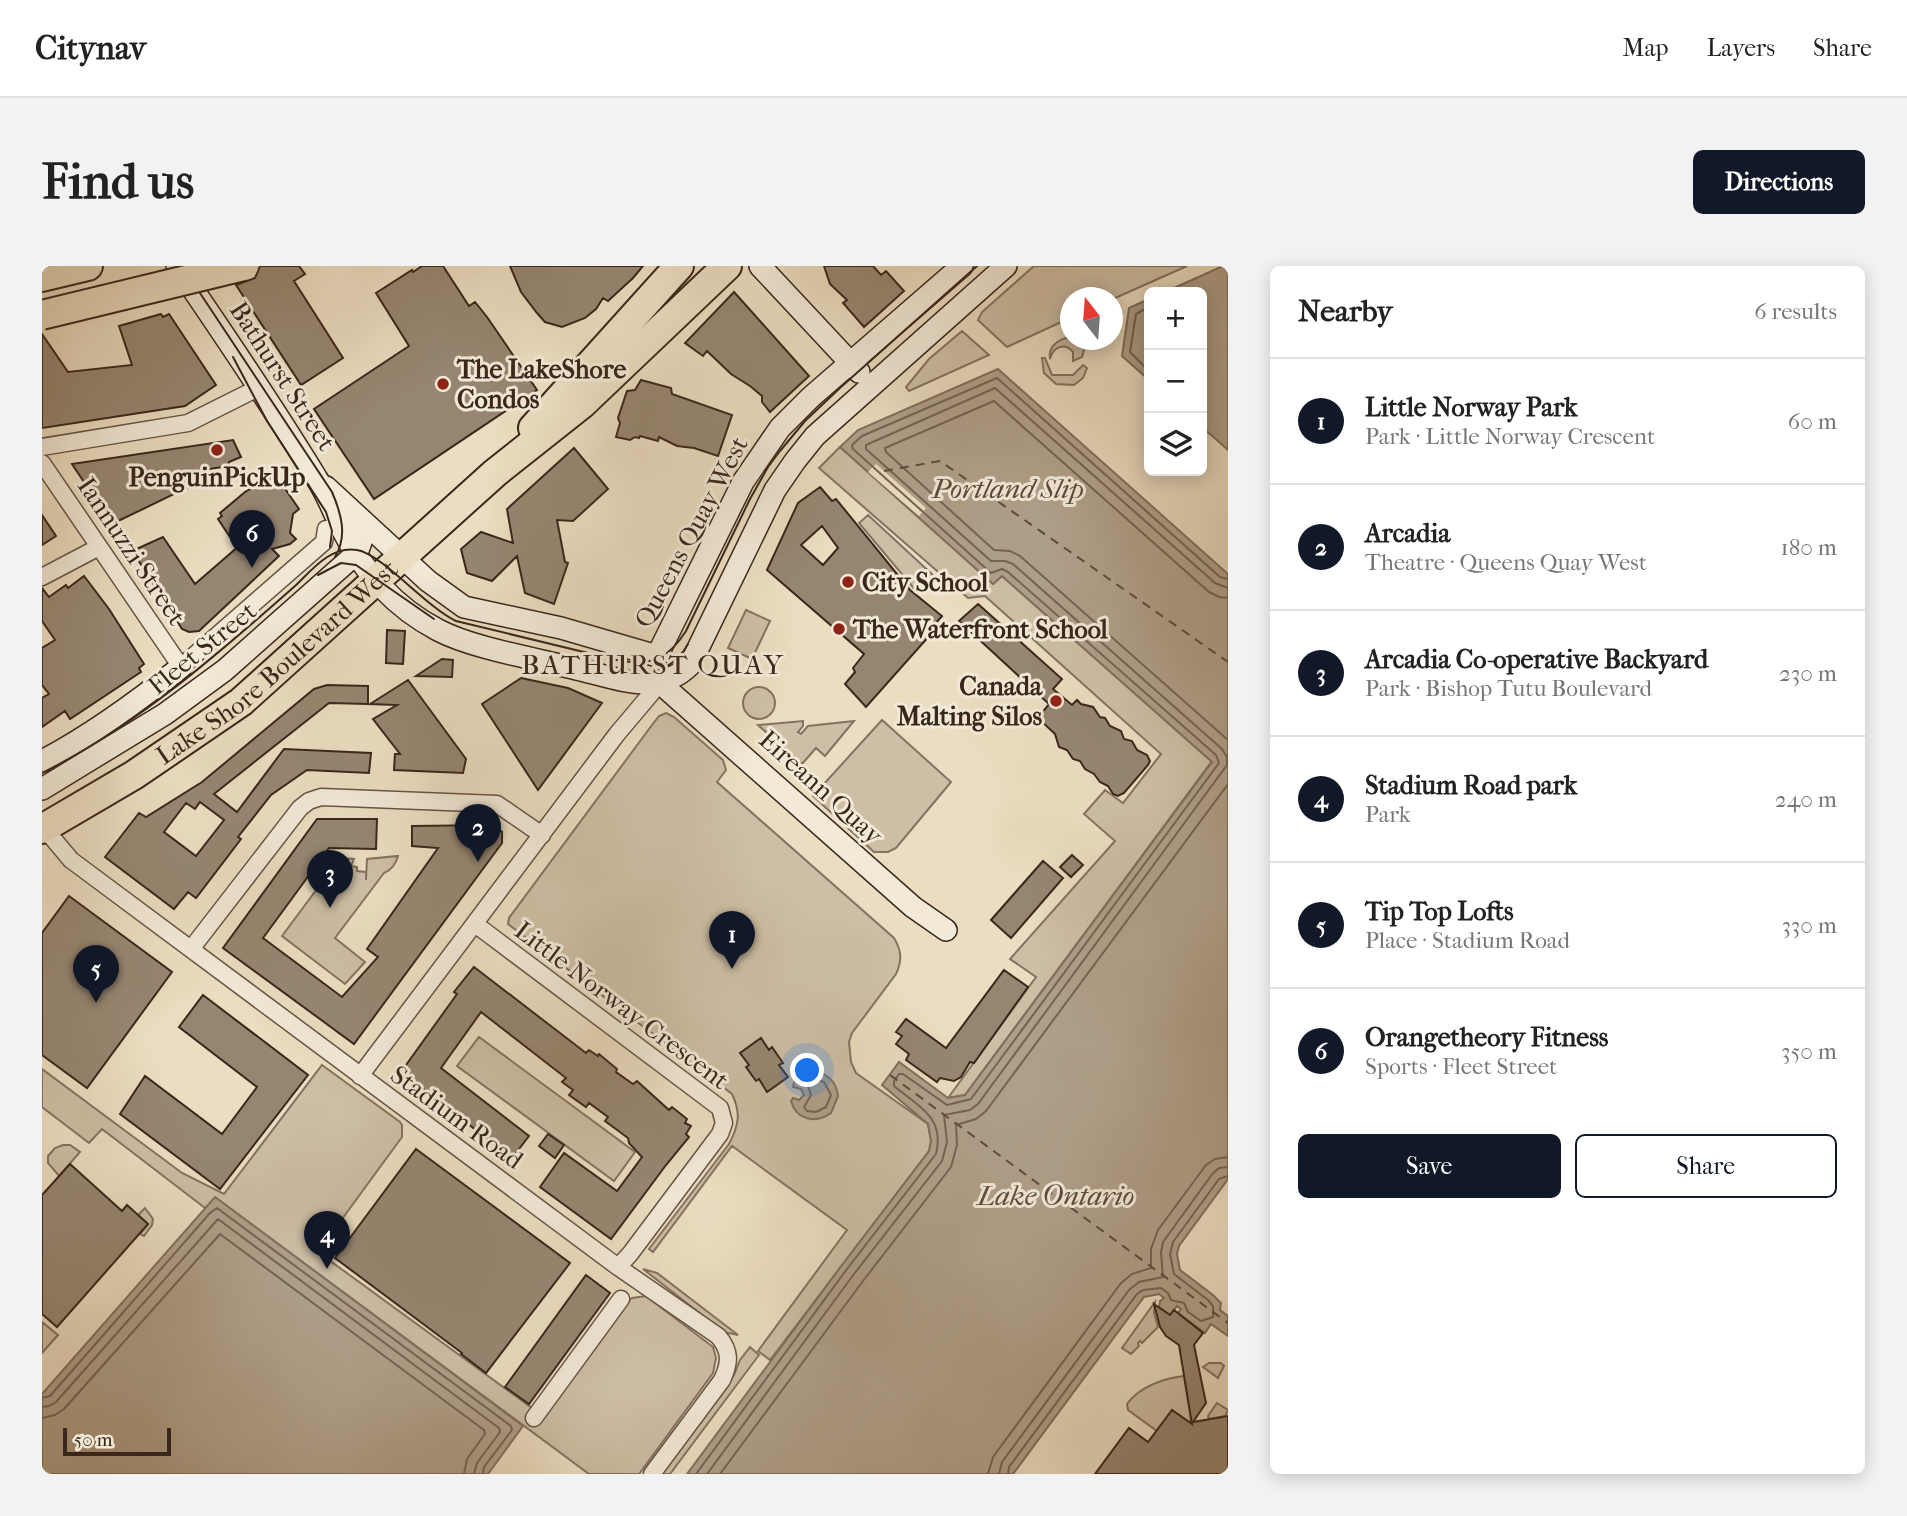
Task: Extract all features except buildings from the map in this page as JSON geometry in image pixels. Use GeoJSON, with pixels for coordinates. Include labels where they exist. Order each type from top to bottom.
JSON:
{"type":"FeatureCollection","features":[{"type":"Feature","properties":{"kind":"highway"},"geometry":{"type":"LineString","coordinates":[[42,277],[88,266]]}},
{"type":"Feature","properties":{"kind":"highway"},"geometry":{"type":"LineString","coordinates":[[42,315],[244,266]]}},
{"type":"Feature","properties":{"kind":"highway","name":"Lake Shore Boulevard West"},"geometry":{"type":"LineString","coordinates":[[495,473],[562,394],[679,266]]}},
{"type":"Feature","properties":{"kind":"highway","name":"Lake Shore Boulevard West"},"geometry":{"type":"LineString","coordinates":[[43,828],[134,775],[241,702],[495,473],[582,404],[727,266]]}},
{"type":"Feature","properties":{"kind":"street","name":"Bathurst Street"},"geometry":{"type":"LineString","coordinates":[[177,266],[319,481],[356,554],[376,581],[401,606],[438,630],[479,645],[618,679],[660,683]]}},
{"type":"Feature","properties":{"kind":"street"},"geometry":{"type":"LineString","coordinates":[[760,266],[872,386]]}},
{"type":"Feature","properties":{"kind":"street","name":"Queens Quay West"},"geometry":{"type":"LineString","coordinates":[[657,656],[738,492],[780,428],[962,266]]}},
{"type":"Feature","properties":{"kind":"street","name":"Queens Quay West"},"geometry":{"type":"LineString","coordinates":[[360,1076],[617,734],[660,683],[680,675],[691,665],[775,490],[795,461],[815,436],[1006,266]]}},
{"type":"Feature","properties":{"kind":"street"},"geometry":{"type":"LineString","coordinates":[[42,447],[188,423],[258,388]]}},
{"type":"Feature","properties":{"kind":"street","name":"Iannuzzi Street"},"geometry":{"type":"LineString","coordinates":[[42,463],[181,667]]}},
{"type":"Feature","properties":{"kind":"street","name":"Bathurst Street"},"geometry":{"type":"LineString","coordinates":[[319,481],[450,599],[464,607],[561,628],[657,656]]}},
{"type":"Feature","properties":{"kind":"street"},"geometry":{"type":"LineString","coordinates":[[356,554],[361,542],[362,520]]}},
{"type":"Feature","properties":{"kind":"street","name":"Fleet Street"},"geometry":{"type":"LineString","coordinates":[[42,761],[84,736],[181,667],[324,542],[326,529]]}},
{"type":"Feature","properties":{"kind":"street"},"geometry":{"type":"LineString","coordinates":[[42,577],[99,547]]}},
{"type":"Feature","properties":{"kind":"street","name":"Fleet Street"},"geometry":{"type":"LineString","coordinates":[[42,789],[165,714],[215,677],[356,554]]}},
{"type":"Feature","properties":{"kind":"street"},"geometry":{"type":"LineString","coordinates":[[657,656],[660,683]]}},
{"type":"Feature","properties":{"kind":"street","name":"Eireann Quay"},"geometry":{"type":"LineString","coordinates":[[660,683],[913,906],[946,930]]}},
{"type":"Feature","properties":{"kind":"street"},"geometry":{"type":"LineString","coordinates":[[191,949],[300,808],[321,797],[497,804],[542,835]]}},
{"type":"Feature","properties":{"kind":"street","name":"Stadium Road"},"geometry":{"type":"LineString","coordinates":[[43,828],[71,860],[618,1267],[718,1336],[724,1343],[729,1360],[722,1380],[652,1474]]}},
{"type":"Feature","properties":{"kind":"street","name":"Little Norway Crescent"},"geometry":{"type":"LineString","coordinates":[[475,923],[720,1108],[724,1123],[720,1134],[618,1267]]}},
{"type":"Feature","properties":{"kind":"street"},"geometry":{"type":"LineString","coordinates":[[534,1418],[621,1299]]}},
{"type":"Feature","properties":{"kind":"shaded area"},"geometry":{"type":"Polygon","coordinates":[[[1034,266],[1187,266],[1123,295],[1123,287],[1060,287],[1060,323],[1007,347],[978,320],[982,312],[1034,266]]]}},
{"type":"Feature","properties":{"kind":"shaded area"},"geometry":{"type":"Polygon","coordinates":[[[962,331],[989,355],[909,391],[906,387],[929,359],[962,331]]]}},
{"type":"Feature","properties":{"kind":"shaded area"},"geometry":{"type":"Polygon","coordinates":[[[1059,341],[1060,347],[1050,359],[1050,352],[1059,341]]]}},
{"type":"Feature","properties":{"kind":"shaded area"},"geometry":{"type":"Polygon","coordinates":[[[1071,350],[1084,350],[1082,357],[1073,361],[1071,350]]]}},
{"type":"Feature","properties":{"kind":"shaded area"},"geometry":{"type":"Polygon","coordinates":[[[1042,358],[1045,358],[1052,375],[1073,375],[1083,365],[1087,368],[1083,378],[1074,385],[1056,384],[1044,373],[1042,358]]]}},
{"type":"Feature","properties":{"kind":"shaded area"},"geometry":{"type":"Polygon","coordinates":[[[840,447],[993,584],[1002,576],[1212,761],[965,1095],[948,1098],[1036,977],[1010,959],[1115,841],[1084,814],[1105,790],[1123,803],[1161,754],[985,596],[968,598],[819,468],[840,447]]]}},
{"type":"Feature","properties":{"kind":"shaded area"},"geometry":{"type":"Polygon","coordinates":[[[868,515],[935,577],[916,591],[859,523],[868,515]]]}},
{"type":"Feature","properties":{"kind":"shaded area"},"geometry":{"type":"Polygon","coordinates":[[[746,610],[770,621],[752,659],[728,648],[746,610]]]}},
{"type":"Feature","properties":{"kind":"shaded area"},"geometry":{"type":"Polygon","coordinates":[[[759,687],[770,692],[775,703],[770,714],[759,719],[748,714],[743,703],[748,692],[759,687]]]}},
{"type":"Feature","properties":{"kind":"shaded area"},"geometry":{"type":"Polygon","coordinates":[[[666,713],[723,760],[726,770],[717,782],[894,938],[900,952],[898,969],[852,1033],[849,1042],[851,1062],[856,1073],[928,1124],[931,1141],[929,1151],[770,1360],[758,1351],[847,1230],[732,1146],[653,1252],[649,1249],[729,1144],[738,1119],[732,1094],[508,924],[509,918],[652,725],[659,716],[666,713]]]}},
{"type":"Feature","properties":{"kind":"shaded area"},"geometry":{"type":"Polygon","coordinates":[[[882,720],[951,782],[896,848],[888,852],[874,852],[813,796],[882,720]]]}},
{"type":"Feature","properties":{"kind":"shaded area"},"geometry":{"type":"Polygon","coordinates":[[[803,721],[798,732],[801,734],[808,726],[854,721],[825,756],[816,748],[802,764],[758,725],[803,721]]]}},
{"type":"Feature","properties":{"kind":"shaded area"},"geometry":{"type":"Polygon","coordinates":[[[398,856],[393,866],[384,873],[335,938],[365,962],[345,984],[282,936],[340,858],[354,859],[351,866],[357,867],[357,871],[366,872],[366,880],[367,859],[398,856]]]}},
{"type":"Feature","properties":{"kind":"shaded area"},"geometry":{"type":"Polygon","coordinates":[[[479,1037],[635,1152],[614,1181],[457,1066],[479,1037]]]}},
{"type":"Feature","properties":{"kind":"shaded area"},"geometry":{"type":"Polygon","coordinates":[[[322,1065],[400,1122],[402,1137],[318,1252],[543,1416],[623,1305],[632,1298],[646,1296],[713,1347],[716,1358],[713,1373],[639,1474],[589,1474],[216,1198],[205,1208],[102,1129],[89,1143],[42,1107],[42,1069],[182,1173],[224,1194],[322,1065]]]}},
{"type":"Feature","properties":{"kind":"shaded area"},"geometry":{"type":"Polygon","coordinates":[[[70,1145],[80,1152],[59,1176],[48,1163],[48,1156],[55,1148],[70,1145]]]}},
{"type":"Feature","properties":{"kind":"shaded area"},"geometry":{"type":"Polygon","coordinates":[[[145,1208],[153,1219],[144,1236],[140,1234],[148,1224],[138,1215],[145,1208]]]}},
{"type":"Feature","properties":{"kind":"shaded area"},"geometry":{"type":"Polygon","coordinates":[[[643,1269],[657,1273],[738,1335],[724,1332],[643,1269]]]}},
{"type":"Feature","properties":{"kind":"shaded area"},"geometry":{"type":"Polygon","coordinates":[[[1155,1302],[1154,1313],[1158,1327],[1142,1343],[1138,1343],[1139,1346],[1131,1354],[1122,1348],[1155,1302]]]}},
{"type":"Feature","properties":{"kind":"shaded area"},"geometry":{"type":"Polygon","coordinates":[[[42,1322],[58,1335],[42,1353],[42,1322]]]}},
{"type":"Feature","properties":{"kind":"shaded area"},"geometry":{"type":"Polygon","coordinates":[[[750,1347],[759,1355],[670,1474],[662,1474],[734,1375],[740,1360],[750,1347]]]}},
{"type":"Feature","properties":{"kind":"shaded area"},"geometry":{"type":"Polygon","coordinates":[[[1209,1363],[1221,1363],[1224,1366],[1218,1378],[1203,1367],[1209,1363]]]}},
{"type":"Feature","properties":{"kind":"shaded area"},"geometry":{"type":"Polygon","coordinates":[[[1184,1376],[1191,1419],[1189,1422],[1172,1410],[1157,1431],[1128,1410],[1127,1404],[1145,1388],[1160,1381],[1184,1376]]]}},
{"type":"Feature","properties":{"kind":"shaded area"},"geometry":{"type":"Polygon","coordinates":[[[1217,1403],[1228,1410],[1225,1416],[1209,1419],[1208,1416],[1217,1403]]]}},
{"type":"Feature","properties":{"kind":"water"},"geometry":{"type":"Polygon","coordinates":[[[1228,266],[1228,450],[1207,431],[1207,287],[1176,287],[1228,266]]]}},
{"type":"Feature","properties":{"kind":"water"},"geometry":{"type":"Polygon","coordinates":[[[1144,301],[1144,376],[1122,356],[1129,308],[1144,301]]]}},
{"type":"Feature","properties":{"kind":"water","name":"Lake Ontario"},"geometry":{"type":"Polygon","coordinates":[[[998,369],[1228,574],[1228,1179],[1179,1246],[1177,1254],[1180,1270],[1221,1303],[1220,1310],[1228,1316],[1228,1336],[1211,1324],[1205,1333],[1178,1313],[1181,1309],[1177,1306],[1170,1315],[1159,1307],[1164,1298],[1159,1294],[1144,1297],[1013,1474],[687,1474],[929,1151],[931,1141],[928,1124],[882,1085],[899,1062],[948,1098],[965,1095],[1212,762],[1002,576],[993,584],[840,447],[858,430],[998,369]]]}},
{"type":"Feature","properties":{"kind":"water"},"geometry":{"type":"Polygon","coordinates":[[[812,1071],[830,1078],[838,1096],[831,1113],[813,1119],[797,1112],[791,1101],[793,1098],[799,1100],[804,1095],[801,1089],[793,1087],[795,1081],[812,1071]]]}},
{"type":"Feature","properties":{"kind":"water"},"geometry":{"type":"Polygon","coordinates":[[[215,1197],[523,1426],[488,1474],[42,1474],[42,1394],[215,1197]]]}},
{"type":"Feature","properties":{"kind":"pier"},"geometry":{"type":"Polygon","coordinates":[[[876,464],[926,508],[919,516],[868,472],[876,464]]]}},
{"type":"Feature","properties":{"kind":"ferry route"},"geometry":{"type":"LineString","coordinates":[[884,471],[940,461],[1228,662]]}},
{"type":"Feature","properties":{"kind":"ferry route"},"geometry":{"type":"LineString","coordinates":[[890,1075],[1228,1323]]}},
{"type":"Feature","properties":{"kind":"tram line"},"geometry":{"type":"LineString","coordinates":[[182,266],[332,492],[342,533],[335,557]]}},
{"type":"Feature","properties":{"kind":"tram line"},"geometry":{"type":"LineString","coordinates":[[42,773],[110,734],[143,711],[236,638],[322,560],[348,549],[357,550],[379,561],[431,605],[456,621],[621,661],[643,662],[659,658],[673,648],[686,631],[750,499],[780,451],[805,421],[841,387],[977,266]]}},
{"type":"Feature","properties":{"kind":"tram line"},"geometry":{"type":"LineString","coordinates":[[233,357],[267,421],[326,512],[332,531],[330,547]]}},
{"type":"Feature","properties":{"kind":"tram line"},"geometry":{"type":"LineString","coordinates":[[318,575],[341,563],[356,565],[434,619]]}},
{"type":"Feature","properties":{"kind":"tram line"},"geometry":{"type":"LineString","coordinates":[[640,672],[655,671],[669,665],[688,644]]}},
{"type":"Feature","properties":{"kind":"place","name":"The LakeShore Condos"},"geometry":{"type":"Point","coordinates":[443,384]}},
{"type":"Feature","properties":{"kind":"place","name":"PenguinPickUp"},"geometry":{"type":"Point","coordinates":[217,450]}},
{"type":"Feature","properties":{"kind":"place","name":"Orangetheory Fitness"},"geometry":{"type":"Point","coordinates":[252,568]}},
{"type":"Feature","properties":{"kind":"place","name":"City School"},"geometry":{"type":"Point","coordinates":[848,582]}},
{"type":"Feature","properties":{"kind":"place","name":"The Waterfront School"},"geometry":{"type":"Point","coordinates":[839,629]}},
{"type":"Feature","properties":{"kind":"place","name":"Canada Malting Silos"},"geometry":{"type":"Point","coordinates":[1056,701]}},
{"type":"Feature","properties":{"kind":"place","name":"Arcadia"},"geometry":{"type":"Point","coordinates":[478,862]}},
{"type":"Feature","properties":{"kind":"place","name":"Arcadia Co-operative Backyard"},"geometry":{"type":"Point","coordinates":[330,908]}},
{"type":"Feature","properties":{"kind":"place","name":"Little Norway Park"},"geometry":{"type":"Point","coordinates":[732,969]}},
{"type":"Feature","properties":{"kind":"place","name":"Tip Top Lofts"},"geometry":{"type":"Point","coordinates":[96,1003]}},
{"type":"Feature","properties":{"kind":"place","name":"Stadium Road park"},"geometry":{"type":"Point","coordinates":[327,1269]}},
{"type":"Feature","properties":{"kind":"district","name":"BATHURST QUAY"},"geometry":{"type":"Point","coordinates":[653,664]}},
{"type":"Feature","properties":{"kind":"water label","name":"Portland Slip"},"geometry":{"type":"Point","coordinates":[1008,488]}}]}
